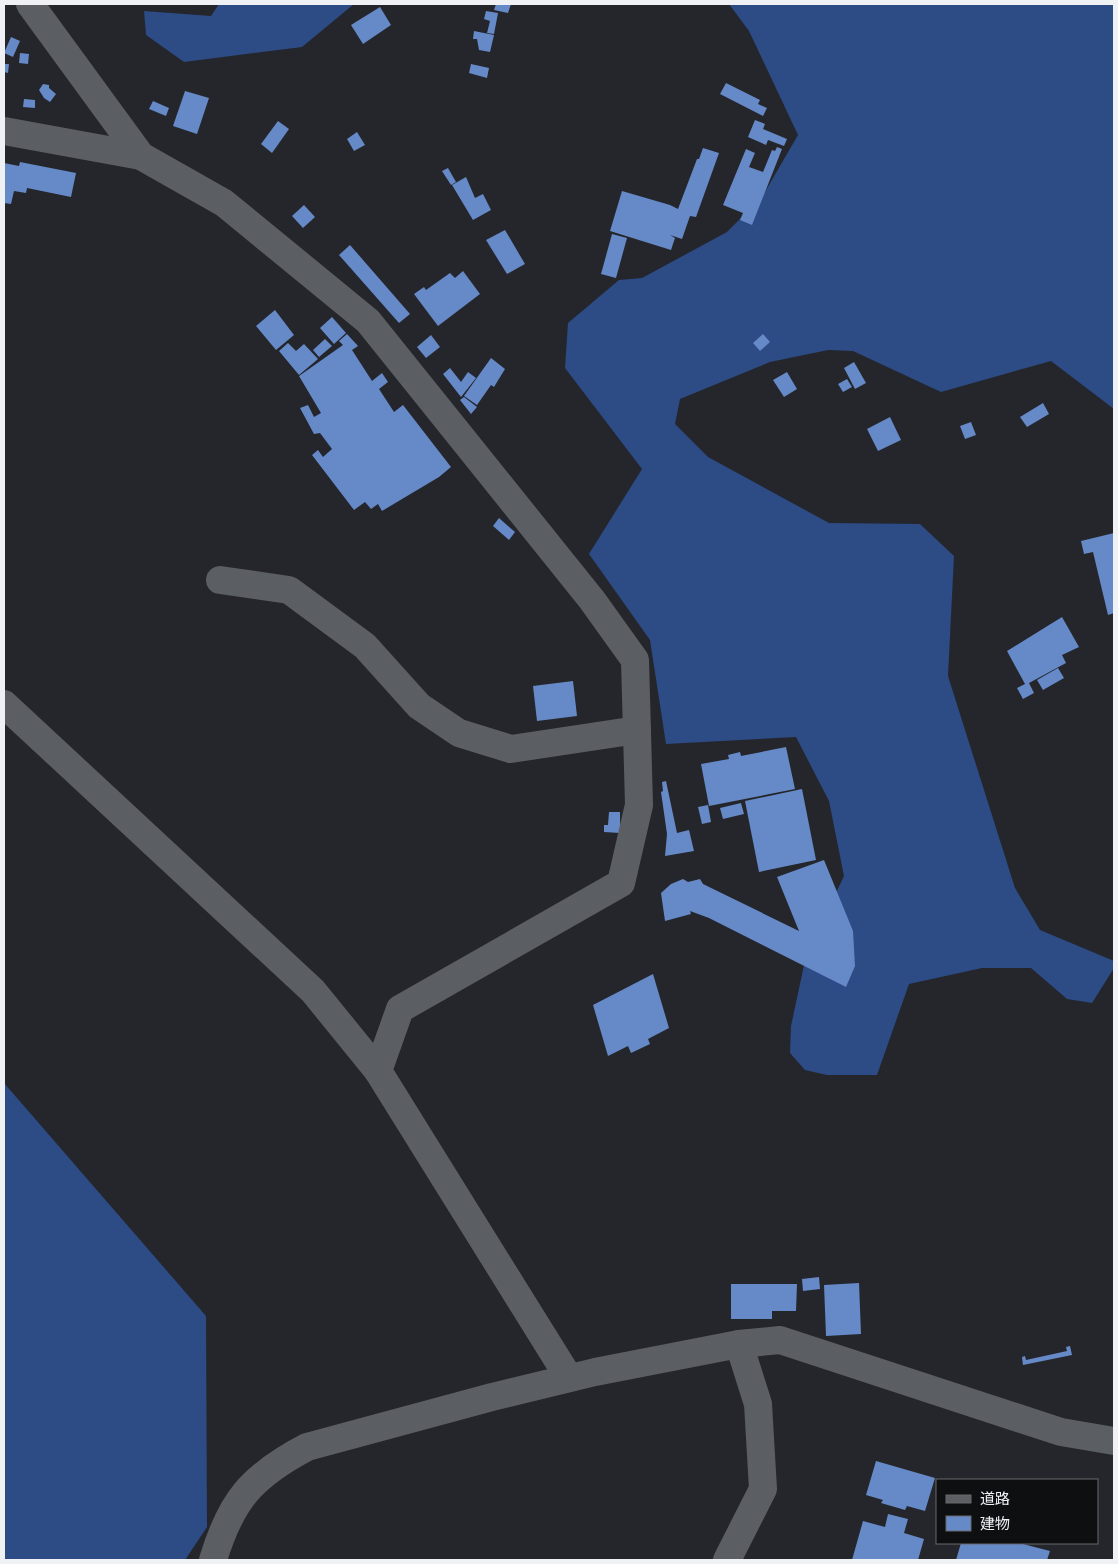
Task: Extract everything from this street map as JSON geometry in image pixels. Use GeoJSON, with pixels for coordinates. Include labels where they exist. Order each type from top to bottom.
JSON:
{"type":"FeatureCollection","features":[{"type":"Feature","properties":{"kind":"street"},"geometry":{"type":"LineString","coordinates":[[30,4],[141,156]]}},
{"type":"Feature","properties":{"kind":"street"},"geometry":{"type":"LineString","coordinates":[[4,131],[141,156],[224,203],[368,321],[592,600],[635,660],[639,805],[621,883],[400,1009],[378,1071]]}},
{"type":"Feature","properties":{"kind":"street"},"geometry":{"type":"LineString","coordinates":[[220,580],[289,590],[365,646],[420,706],[459,733],[511,749],[637,730]]}},
{"type":"Feature","properties":{"kind":"street"},"geometry":{"type":"LineString","coordinates":[[4,704],[313,991],[378,1071],[569,1378]]}},
{"type":"Feature","properties":{"kind":"street"},"geometry":{"type":"LineString","coordinates":[[213,1560],[231,1512],[246,1490],[274,1464],[307,1447],[569,1378],[740,1344],[780,1340],[1060,1432],[1114,1441]]}},
{"type":"Feature","properties":{"kind":"street"},"geometry":{"type":"LineString","coordinates":[[727,1560],[763,1489],[758,1404],[740,1344]]}},
{"type":"Feature","properties":{"kind":"shaded area"},"geometry":{"type":"Polygon","coordinates":[[[219,4],[354,4],[302,47],[184,62],[146,35],[144,11],[211,16],[219,4]]]}},
{"type":"Feature","properties":{"kind":"shaded area"},"geometry":{"type":"Polygon","coordinates":[[[729,4],[1114,4],[1114,409],[1051,361],[941,392],[853,351],[828,350],[770,362],[680,399],[675,424],[708,457],[829,523],[920,524],[954,556],[948,676],[1015,888],[1040,930],[1114,961],[1114,968],[1092,1003],[1067,999],[1031,968],[982,968],[909,984],[877,1075],[827,1075],[805,1070],[790,1053],[791,1026],[806,956],[844,876],[829,801],[796,737],[666,744],[650,640],[589,554],[642,469],[565,368],[568,323],[619,280],[642,278],[727,232],[762,197],[798,135],[749,31],[729,4]]]}},
{"type":"Feature","properties":{"kind":"shaded area"},"geometry":{"type":"Polygon","coordinates":[[[4,1083],[206,1316],[207,1527],[185,1560],[4,1560],[4,1083]]]}},
{"type":"Feature","properties":{"kind":"building"},"geometry":{"type":"Polygon","coordinates":[[[496,4],[511,4],[508,13],[494,10],[496,4]]]}},
{"type":"Feature","properties":{"kind":"building"},"geometry":{"type":"Polygon","coordinates":[[[380,7],[391,25],[363,44],[351,25],[380,7]]]}},
{"type":"Feature","properties":{"kind":"building"},"geometry":{"type":"Polygon","coordinates":[[[486,11],[498,13],[494,34],[487,33],[490,21],[484,19],[486,11]]]}},
{"type":"Feature","properties":{"kind":"building"},"geometry":{"type":"Polygon","coordinates":[[[474,31],[494,35],[490,52],[479,50],[477,39],[473,39],[474,31]]]}},
{"type":"Feature","properties":{"kind":"building"},"geometry":{"type":"Polygon","coordinates":[[[11,37],[20,41],[13,57],[4,53],[11,37]]]}},
{"type":"Feature","properties":{"kind":"building"},"geometry":{"type":"Polygon","coordinates":[[[20,53],[29,54],[28,64],[19,63],[20,53]]]}},
{"type":"Feature","properties":{"kind":"building"},"geometry":{"type":"Polygon","coordinates":[[[4,64],[9,64],[8,73],[4,72],[4,64]]]}},
{"type":"Feature","properties":{"kind":"building"},"geometry":{"type":"Polygon","coordinates":[[[471,64],[489,68],[487,78],[469,73],[471,64]]]}},
{"type":"Feature","properties":{"kind":"building"},"geometry":{"type":"Polygon","coordinates":[[[726,83],[760,100],[758,104],[767,108],[763,116],[720,94],[726,83]]]}},
{"type":"Feature","properties":{"kind":"building"},"geometry":{"type":"Polygon","coordinates":[[[43,84],[49,85],[49,88],[56,94],[50,102],[44,98],[39,90],[43,84]]]}},
{"type":"Feature","properties":{"kind":"building"},"geometry":{"type":"Polygon","coordinates":[[[185,91],[209,98],[197,134],[173,126],[185,91]]]}},
{"type":"Feature","properties":{"kind":"building"},"geometry":{"type":"Polygon","coordinates":[[[24,99],[35,100],[35,108],[23,107],[24,99]]]}},
{"type":"Feature","properties":{"kind":"building"},"geometry":{"type":"Polygon","coordinates":[[[153,101],[169,108],[166,116],[149,109],[153,101]]]}},
{"type":"Feature","properties":{"kind":"building"},"geometry":{"type":"Polygon","coordinates":[[[755,120],[765,124],[763,129],[787,139],[784,146],[768,140],[766,145],[748,137],[755,120]]]}},
{"type":"Feature","properties":{"kind":"building"},"geometry":{"type":"Polygon","coordinates":[[[278,121],[289,129],[272,153],[261,144],[278,121]]]}},
{"type":"Feature","properties":{"kind":"building"},"geometry":{"type":"Polygon","coordinates":[[[357,132],[365,145],[354,151],[347,139],[357,132]]]}},
{"type":"Feature","properties":{"kind":"building"},"geometry":{"type":"Polygon","coordinates":[[[777,147],[782,149],[752,225],[740,220],[743,213],[723,205],[746,149],[755,153],[749,167],[763,172],[772,150],[775,151],[777,147]]]}},
{"type":"Feature","properties":{"kind":"building"},"geometry":{"type":"Polygon","coordinates":[[[703,148],[719,153],[696,217],[690,216],[682,239],[670,235],[675,238],[671,250],[610,231],[622,191],[678,209],[703,148]]]}},
{"type":"Feature","properties":{"kind":"building"},"geometry":{"type":"Polygon","coordinates":[[[20,162],[76,173],[71,197],[27,188],[26,193],[14,191],[11,204],[4,203],[4,163],[19,166],[20,162]]]}},
{"type":"Feature","properties":{"kind":"building"},"geometry":{"type":"Polygon","coordinates":[[[448,168],[456,182],[451,185],[442,171],[448,168]]]}},
{"type":"Feature","properties":{"kind":"building"},"geometry":{"type":"Polygon","coordinates":[[[466,177],[475,198],[483,194],[491,210],[473,220],[452,185],[466,177]]]}},
{"type":"Feature","properties":{"kind":"building"},"geometry":{"type":"Polygon","coordinates":[[[304,205],[315,217],[303,228],[292,216],[304,205]]]}},
{"type":"Feature","properties":{"kind":"building"},"geometry":{"type":"Polygon","coordinates":[[[505,230],[525,264],[507,274],[486,240],[505,230]]]}},
{"type":"Feature","properties":{"kind":"building"},"geometry":{"type":"Polygon","coordinates":[[[612,234],[627,238],[616,278],[601,274],[612,234]]]}},
{"type":"Feature","properties":{"kind":"building"},"geometry":{"type":"Polygon","coordinates":[[[350,245],[410,314],[399,323],[339,255],[350,245]]]}},
{"type":"Feature","properties":{"kind":"building"},"geometry":{"type":"Polygon","coordinates":[[[463,271],[480,294],[438,326],[414,294],[424,287],[426,290],[450,273],[455,278],[463,271]]]}},
{"type":"Feature","properties":{"kind":"building"},"geometry":{"type":"Polygon","coordinates":[[[275,310],[294,335],[276,350],[256,326],[275,310]]]}},
{"type":"Feature","properties":{"kind":"building"},"geometry":{"type":"Polygon","coordinates":[[[332,317],[346,333],[334,344],[320,328],[332,317]]]}},
{"type":"Feature","properties":{"kind":"building"},"geometry":{"type":"Polygon","coordinates":[[[347,334],[358,346],[352,350],[372,381],[382,373],[388,382],[379,389],[394,412],[403,405],[451,467],[439,477],[382,511],[378,504],[371,509],[365,502],[354,510],[312,455],[318,450],[323,457],[332,449],[320,433],[314,434],[300,408],[308,405],[314,417],[321,413],[299,376],[343,345],[339,341],[347,334]]]}},
{"type":"Feature","properties":{"kind":"building"},"geometry":{"type":"Polygon","coordinates":[[[763,334],[770,342],[760,351],[753,343],[763,334]]]}},
{"type":"Feature","properties":{"kind":"building"},"geometry":{"type":"Polygon","coordinates":[[[431,335],[440,347],[426,358],[417,347],[431,335]]]}},
{"type":"Feature","properties":{"kind":"building"},"geometry":{"type":"Polygon","coordinates":[[[325,339],[332,346],[319,357],[313,350],[325,339]]]}},
{"type":"Feature","properties":{"kind":"building"},"geometry":{"type":"Polygon","coordinates":[[[288,343],[296,351],[304,344],[318,359],[299,375],[279,351],[288,343]]]}},
{"type":"Feature","properties":{"kind":"building"},"geometry":{"type":"Polygon","coordinates":[[[491,358],[505,369],[494,387],[491,385],[477,405],[464,396],[491,358]]]}},
{"type":"Feature","properties":{"kind":"building"},"geometry":{"type":"Polygon","coordinates":[[[854,362],[866,383],[855,389],[844,368],[854,362]]]}},
{"type":"Feature","properties":{"kind":"building"},"geometry":{"type":"Polygon","coordinates":[[[450,368],[461,382],[468,372],[476,378],[461,397],[443,374],[450,368]]]}},
{"type":"Feature","properties":{"kind":"building"},"geometry":{"type":"Polygon","coordinates":[[[787,372],[797,389],[784,397],[773,380],[787,372]]]}},
{"type":"Feature","properties":{"kind":"building"},"geometry":{"type":"Polygon","coordinates":[[[847,379],[852,387],[843,392],[838,384],[847,379]]]}},
{"type":"Feature","properties":{"kind":"building"},"geometry":{"type":"Polygon","coordinates":[[[464,397],[477,407],[471,414],[460,400],[464,397]]]}},
{"type":"Feature","properties":{"kind":"building"},"geometry":{"type":"Polygon","coordinates":[[[1043,403],[1049,414],[1027,427],[1020,417],[1043,403]]]}},
{"type":"Feature","properties":{"kind":"building"},"geometry":{"type":"Polygon","coordinates":[[[890,417],[901,440],[878,451],[867,429],[890,417]]]}},
{"type":"Feature","properties":{"kind":"building"},"geometry":{"type":"Polygon","coordinates":[[[971,422],[976,435],[965,439],[960,426],[971,422]]]}},
{"type":"Feature","properties":{"kind":"building"},"geometry":{"type":"Polygon","coordinates":[[[499,518],[515,532],[509,540],[493,526],[499,518]]]}},
{"type":"Feature","properties":{"kind":"building"},"geometry":{"type":"Polygon","coordinates":[[[1114,533],[1114,613],[1108,615],[1093,552],[1084,554],[1081,541],[1114,533]]]}},
{"type":"Feature","properties":{"kind":"building"},"geometry":{"type":"Polygon","coordinates":[[[1062,617],[1079,647],[1062,655],[1066,663],[1029,683],[1034,693],[1023,699],[1017,688],[1025,684],[1007,651],[1062,617]]]}},
{"type":"Feature","properties":{"kind":"building"},"geometry":{"type":"Polygon","coordinates":[[[1058,668],[1064,678],[1043,690],[1037,680],[1058,668]]]}},
{"type":"Feature","properties":{"kind":"building"},"geometry":{"type":"Polygon","coordinates":[[[573,681],[577,716],[537,721],[533,686],[573,681]]]}},
{"type":"Feature","properties":{"kind":"building"},"geometry":{"type":"Polygon","coordinates":[[[786,747],[795,789],[709,806],[701,764],[729,759],[728,755],[740,752],[741,756],[786,747]]]}},
{"type":"Feature","properties":{"kind":"building"},"geometry":{"type":"Polygon","coordinates":[[[666,781],[677,833],[689,830],[694,851],[665,856],[667,834],[661,792],[663,791],[662,782],[666,781]]]}},
{"type":"Feature","properties":{"kind":"building"},"geometry":{"type":"Polygon","coordinates":[[[802,789],[816,860],[759,872],[745,801],[802,789]]]}},
{"type":"Feature","properties":{"kind":"building"},"geometry":{"type":"Polygon","coordinates":[[[741,803],[744,814],[723,819],[720,808],[741,803]]]}},
{"type":"Feature","properties":{"kind":"building"},"geometry":{"type":"Polygon","coordinates":[[[708,805],[711,822],[702,824],[698,807],[708,805]]]}},
{"type":"Feature","properties":{"kind":"building"},"geometry":{"type":"Polygon","coordinates":[[[609,812],[620,812],[620,833],[604,832],[604,825],[608,825],[609,812]]]}},
{"type":"Feature","properties":{"kind":"building"},"geometry":{"type":"Polygon","coordinates":[[[824,860],[853,931],[855,966],[846,987],[709,918],[690,911],[691,914],[665,921],[661,893],[671,884],[683,879],[688,882],[700,879],[703,884],[799,931],[777,877],[824,860]]]}},
{"type":"Feature","properties":{"kind":"building"},"geometry":{"type":"Polygon","coordinates":[[[653,974],[669,1028],[648,1039],[650,1044],[631,1053],[628,1046],[608,1056],[593,1005],[653,974]]]}},
{"type":"Feature","properties":{"kind":"building"},"geometry":{"type":"Polygon","coordinates":[[[819,1277],[820,1289],[803,1291],[802,1279],[819,1277]]]}},
{"type":"Feature","properties":{"kind":"building"},"geometry":{"type":"Polygon","coordinates":[[[859,1283],[861,1334],[826,1336],[824,1285],[859,1283]]]}},
{"type":"Feature","properties":{"kind":"building"},"geometry":{"type":"Polygon","coordinates":[[[731,1284],[797,1284],[796,1311],[772,1311],[772,1319],[731,1319],[731,1284]]]}},
{"type":"Feature","properties":{"kind":"building"},"geometry":{"type":"Polygon","coordinates":[[[1070,1346],[1072,1355],[1023,1365],[1022,1357],[1025,1356],[1026,1360],[1067,1351],[1066,1347],[1070,1346]]]}},
{"type":"Feature","properties":{"kind":"building"},"geometry":{"type":"Polygon","coordinates":[[[876,1461],[935,1478],[925,1511],[907,1506],[905,1510],[881,1503],[883,1500],[866,1495],[876,1461]]]}},
{"type":"Feature","properties":{"kind":"building"},"geometry":{"type":"Polygon","coordinates":[[[888,1514],[908,1519],[904,1533],[924,1539],[918,1560],[852,1560],[863,1521],[885,1527],[888,1514]]]}},
{"type":"Feature","properties":{"kind":"building"},"geometry":{"type":"Polygon","coordinates":[[[961,1544],[1023,1544],[1050,1551],[1047,1560],[956,1560],[961,1544]]]}}]}
